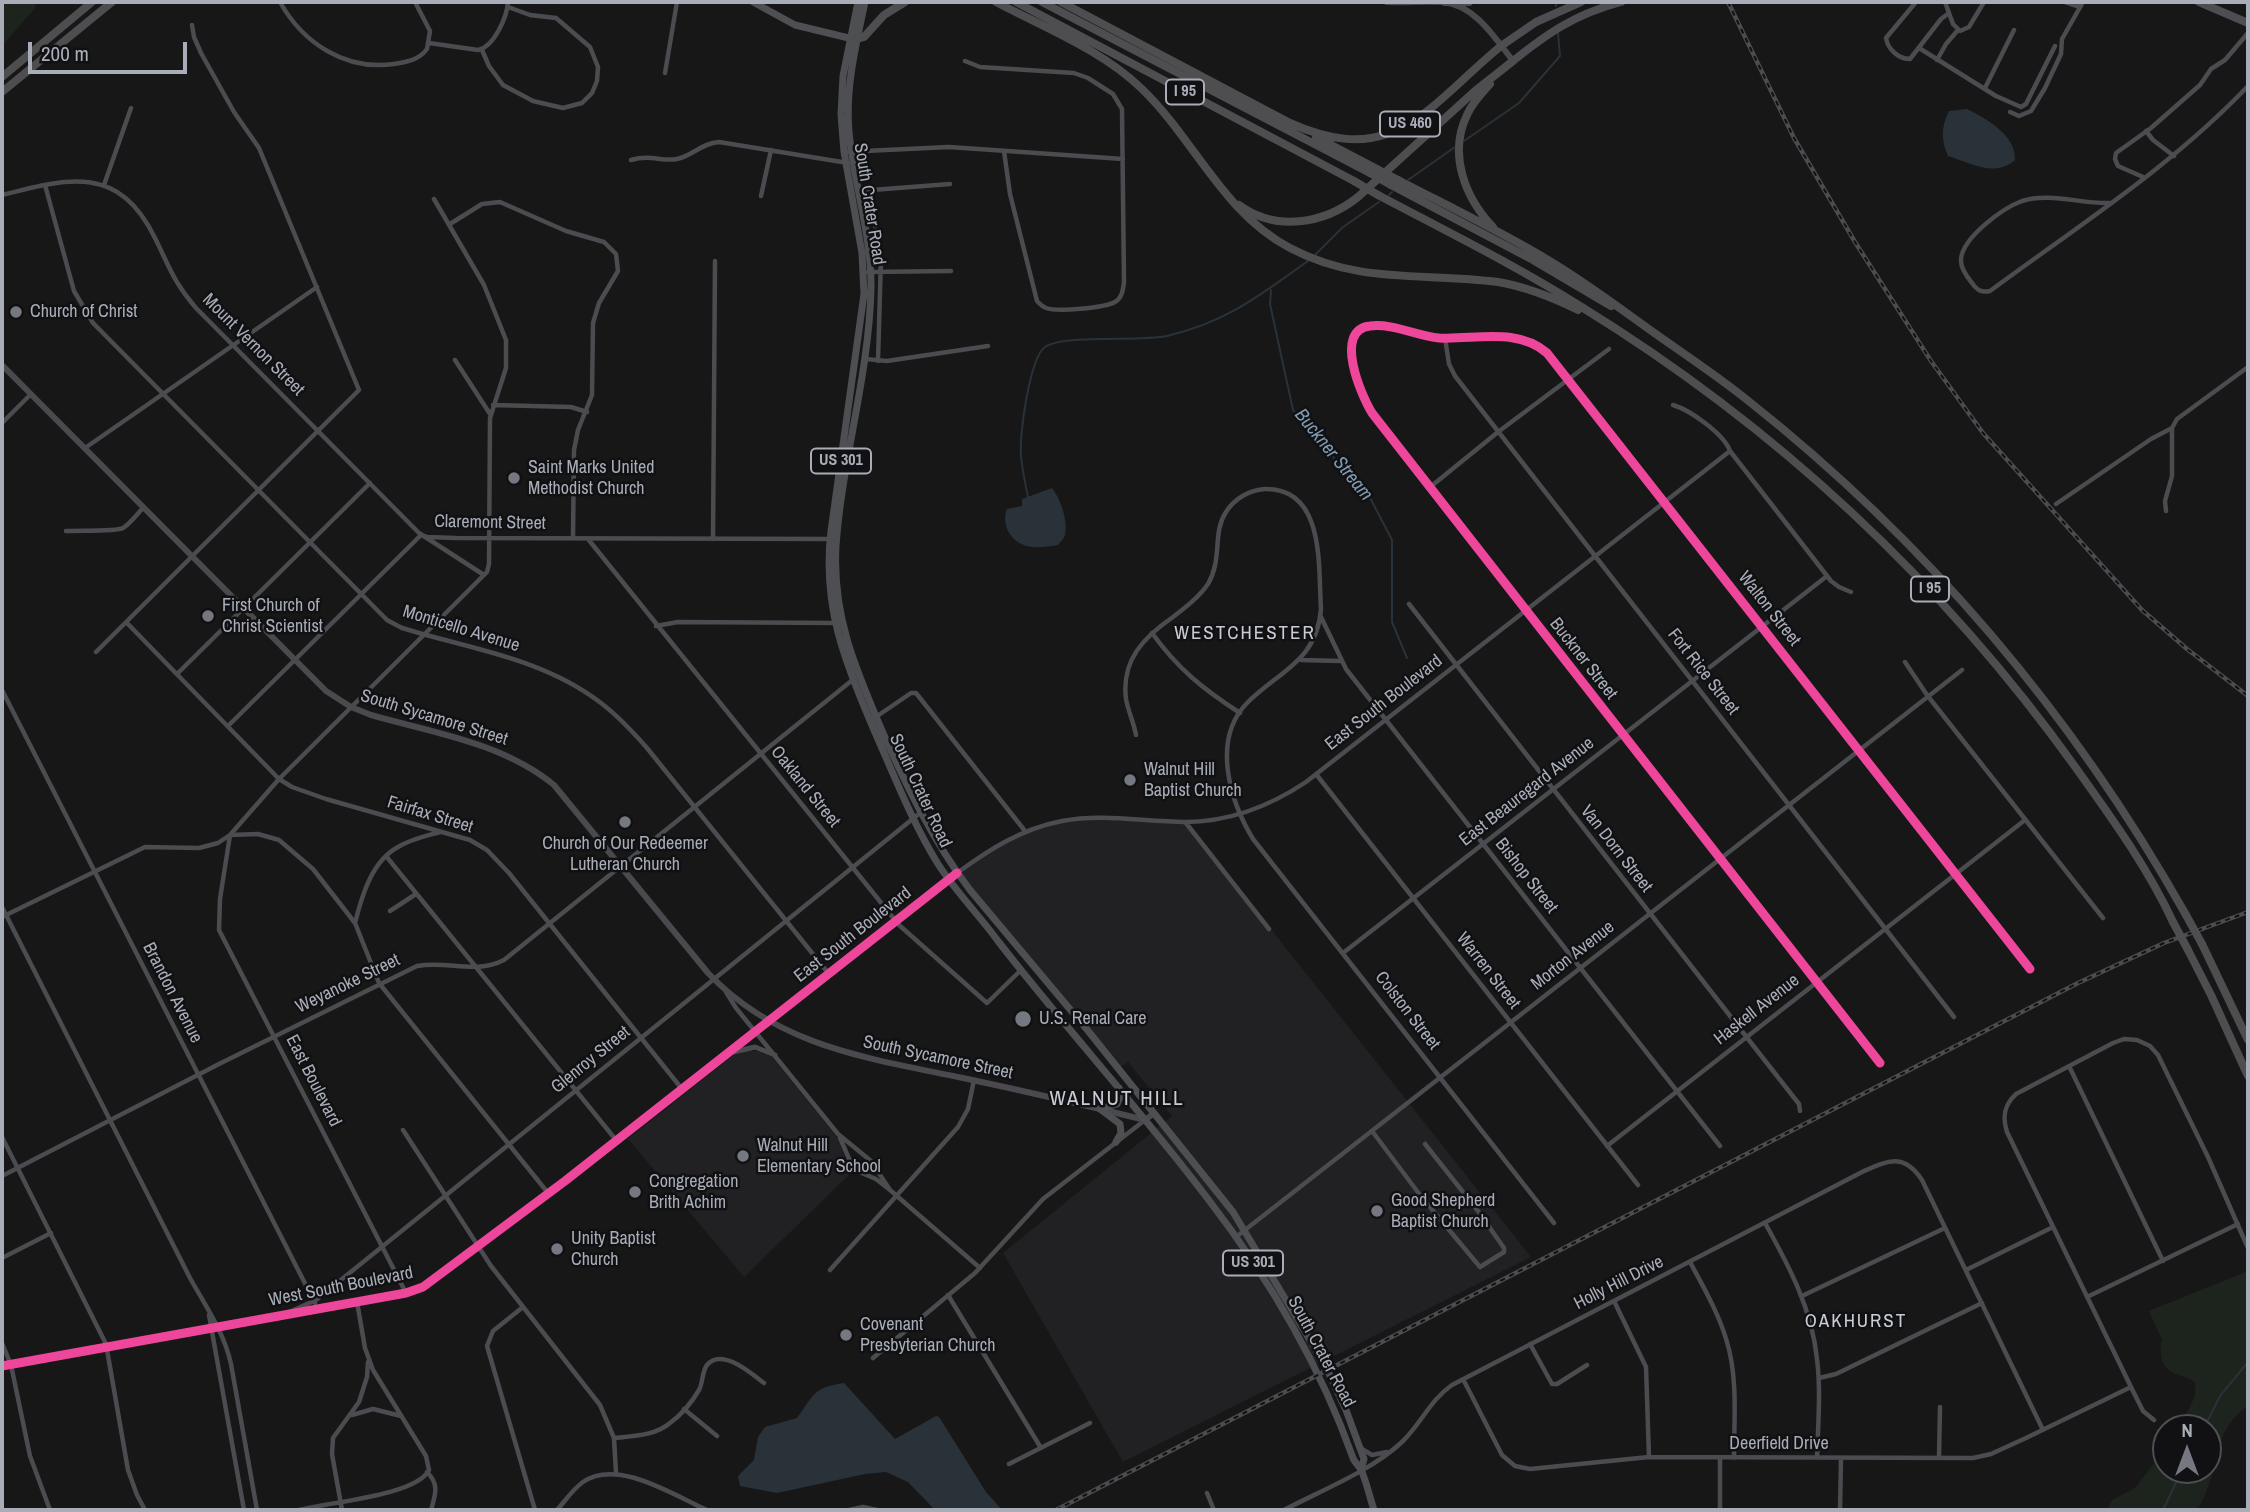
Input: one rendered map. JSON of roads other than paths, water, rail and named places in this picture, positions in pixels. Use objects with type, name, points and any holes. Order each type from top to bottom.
[{"type":"highway","points":[[2,77],[92,2]]},
{"type":"highway","points":[[2,92],[112,2]]},
{"type":"highway","points":[[853,39],[864,37],[884,15],[905,2]]},
{"type":"highway","points":[[986,2],[1030,20]]},
{"type":"highway","name":"US 460","points":[[996,2],[1094,54],[1140,87],[1165,114],[1228,197],[1255,214],[1286,222],[1314,220],[1338,211],[1358,197],[1513,61],[1566,22],[1621,2]]},
{"type":"highway","name":"I 95","points":[[1016,2],[1534,279],[1612,327],[1779,447],[1856,515],[1934,594],[2003,672],[2065,753],[2122,836],[2173,922],[2211,995],[2248,1076]]},
{"type":"highway","name":"I 95","points":[[1042,2],[1373,171]]},
{"type":"highway","points":[[1445,2],[1469,2]]},
{"type":"highway","name":"US 460","points":[[1064,3],[1295,125],[1338,139],[1362,140],[1385,136],[1417,120],[1501,46],[1536,22],[1581,2]]},
{"type":"highway","points":[[2199,2],[2248,23]]},
{"type":"highway","points":[[1500,234],[1471,199],[1462,177],[1459,154],[1461,132],[1467,113],[1504,68]]},
{"type":"highway","points":[[1295,125],[1373,171],[1500,234],[1567,271],[1653,331]]},
{"type":"highway","name":"I 95","points":[[1394,182],[1653,331],[1743,397],[1817,459],[1891,527],[2004,649],[2064,725],[2138,835],[2186,915],[2248,1040]]},
{"type":"highway","points":[[1228,197],[1248,219],[1274,239],[1336,267],[1367,274],[1472,280],[1519,286],[1552,297],[1612,327]]},
{"type":"main road","points":[[753,2],[795,25],[853,39]]},
{"type":"main road","name":"South Crater Road","points":[[858,2],[850,72],[848,151],[867,272],[833,539],[830,587],[855,677],[916,815],[949,880],[1203,1192],[1236,1237],[1310,1358],[1341,1425],[1354,1463],[1361,1469],[1374,1510]]},
{"type":"main road","name":"South Crater Road","points":[[853,39],[865,2]]},
{"type":"main road","points":[[1387,2],[1445,2],[1462,8],[1475,16],[1513,61]]},
{"type":"main road","name":"South Crater Road","points":[[833,539],[864,359],[870,306],[858,191],[850,163]]},
{"type":"main road","name":"South Sycamore Street","points":[[2,365],[319,685],[351,707],[372,716],[501,753],[523,763],[563,794],[714,979],[768,1021],[799,1037],[834,1049],[1145,1121]]},
{"type":"main road","name":"South Crater Road","points":[[916,815],[957,873],[1221,1196],[1325,1365],[1364,1459],[1361,1469]]},
{"type":"main road","points":[[1100,1109],[1117,1104],[1120,1097],[1119,1088]]},
{"type":"main road","points":[[1100,1109],[1120,1124],[1121,1133],[1116,1142]]},
{"type":"main road","points":[[1145,1121],[1154,1113]]},
{"type":"street","points":[[280,2],[293,23],[327,52],[355,63],[381,66],[414,60],[425,52],[429,43],[428,26],[415,2]]},
{"type":"street","points":[[665,73],[677,2]]},
{"type":"street","points":[[1916,2],[1889,33],[1887,42],[1895,54],[1908,60],[1949,13]]},
{"type":"street","points":[[1945,2],[1958,30]]},
{"type":"street","points":[[1937,60],[1958,30],[1967,30],[1984,2]]},
{"type":"street","points":[[2010,112],[2019,116],[2031,111],[2061,54],[2062,39],[2082,4],[2065,2]]},
{"type":"street","points":[[429,43],[482,50],[491,43],[508,4],[530,15],[556,18],[590,47],[596,58],[598,74],[592,93],[582,103],[569,108],[556,108],[503,85],[482,50]]},
{"type":"street","points":[[96,652],[358,393],[359,384],[260,148],[234,112],[201,53],[192,25]]},
{"type":"street","points":[[1984,88],[2014,30]]},
{"type":"street","points":[[2144,178],[2118,166],[2116,153],[2200,85],[2208,72],[2225,60],[2248,33]]},
{"type":"street","points":[[1919,48],[2016,107],[2024,106],[2055,46]]},
{"type":"street","points":[[965,61],[980,67],[1074,73],[1088,78],[1113,94],[1122,108],[1124,289],[1119,299],[1106,304],[1056,309],[1040,304],[1034,296],[1010,194],[1004,151]]},
{"type":"street","points":[[2109,203],[2041,198],[2017,203],[1971,238],[1961,257],[1962,267],[1976,289],[1982,292],[1990,291],[2174,156],[2248,86]]},
{"type":"street","points":[[104,185],[131,108]]},
{"type":"street","points":[[2146,131],[2157,144],[2174,156]]},
{"type":"street","points":[[631,160],[649,156],[677,159],[706,144],[719,142],[850,163]]},
{"type":"street","points":[[848,151],[938,146],[1123,159]]},
{"type":"street","points":[[761,196],[771,150]]},
{"type":"street","name":"Mount Vernon Street","points":[[2,195],[73,180],[104,185],[121,193],[138,209],[179,288],[233,345],[421,535],[484,575]]},
{"type":"street","points":[[858,191],[950,184]]},
{"type":"street","name":"Monticello Avenue","points":[[45,185],[68,272],[80,304],[102,334],[361,595],[387,620],[401,628],[513,658],[545,670],[601,703],[630,729],[829,974]]},
{"type":"street","points":[[869,190],[879,238],[882,272],[878,361]]},
{"type":"street","points":[[4,916],[145,846],[199,848],[218,843],[230,835],[279,779],[484,575],[489,564],[490,415],[506,368],[506,340],[495,308],[435,199]]},
{"type":"street","points":[[450,224],[482,204],[500,202],[566,231],[599,239],[613,249],[618,260],[618,271],[599,303],[593,323],[593,386],[574,450],[573,538]]},
{"type":"street","points":[[713,539],[715,261]]},
{"type":"street","points":[[867,272],[951,271]]},
{"type":"street","points":[[85,448],[317,287]]},
{"type":"street","name":"Buckner Street","points":[[1445,338],[1370,326],[1356,333],[1350,344],[1351,354],[1367,405],[1429,488],[1880,1063]]},
{"type":"street","name":"Walton Street","points":[[1445,338],[1506,337],[1525,340],[1548,353],[2030,969]]},
{"type":"street","name":"Fort Rice Street","points":[[1445,338],[1451,370],[1954,1017]]},
{"type":"street","points":[[864,359],[878,361],[988,346]]},
{"type":"street","points":[[1429,488],[1498,432],[1609,349]]},
{"type":"street","points":[[455,360],[490,415]]},
{"type":"street","points":[[2166,511],[2165,500],[2172,476],[2172,428],[2177,419],[2248,366]]},
{"type":"street","points":[[2,423],[31,394]]},
{"type":"street","points":[[493,405],[571,407],[587,412]]},
{"type":"street","points":[[1673,405],[1723,439],[1827,576],[1839,587],[1851,592]]},
{"type":"street","points":[[2056,504],[2151,439],[2172,428]]},
{"type":"street","name":"East South Boulevard","points":[[768,1021],[957,873],[1003,841],[1025,831],[1087,818],[1186,822],[1240,814],[1279,798],[1316,774],[1730,451]]},
{"type":"street","points":[[177,674],[370,484]]},
{"type":"street","points":[[1136,735],[1127,702],[1126,676],[1136,650],[1152,633],[1199,595],[1209,581],[1217,562],[1220,525],[1225,513],[1235,502],[1256,490],[1273,490],[1291,495],[1306,510],[1315,531],[1321,616],[1315,637],[1300,660],[1260,692],[1240,713],[1189,677],[1171,659],[1152,633]]},
{"type":"street","points":[[66,531],[116,530],[124,527],[144,508]]},
{"type":"street","name":"Claremont Street","points":[[228,726],[421,535],[489,538],[833,539]]},
{"type":"street","name":"Oakland Street","points":[[587,538],[912,939],[987,1003],[1021,971]]},
{"type":"street","name":"East Beauregard Avenue","points":[[1343,953],[1827,576]]},
{"type":"street","name":"Van Dorn Street","points":[[1409,604],[1798,1104],[1800,1111]]},
{"type":"street","name":"Bishop Street","points":[[1321,616],[1342,661],[1720,1146]]},
{"type":"street","name":"Fairfax Street","points":[[126,622],[279,779],[326,799],[470,840],[487,850],[509,873],[682,1089]]},
{"type":"street","points":[[656,626],[678,622],[838,623]]},
{"type":"street","points":[[1300,660],[1342,661]]},
{"type":"street","points":[[1905,662],[1927,695],[2103,918]]},
{"type":"street","name":"Morton Avenue","points":[[1236,1237],[1962,670]]},
{"type":"street","name":"Weyanoke Street","points":[[2,1176],[417,966],[429,964],[487,967],[504,960],[855,677]]},
{"type":"street","name":"Brandon Avenue","points":[[2,690],[318,1309]]},
{"type":"street","points":[[873,719],[913,692],[919,694],[1025,831]]},
{"type":"street","name":"Colston Street","points":[[1240,713],[1229,739],[1227,759],[1240,814],[1254,839],[1555,1223]]},
{"type":"street","name":"Warren Street","points":[[1316,774],[1638,1185]]},
{"type":"street","name":"Glenroy Street","points":[[282,1315],[314,1301],[916,815]]},
{"type":"street","name":"Haskell Avenue","points":[[1607,1146],[2025,820]]},
{"type":"street","points":[[1186,822],[1269,929]]},
{"type":"street","points":[[355,923],[370,879],[386,856],[398,846],[441,831]]},
{"type":"street","points":[[230,835],[258,834],[279,840],[324,881],[355,923],[379,984],[548,1194]]},
{"type":"street","name":"East Boulevard","points":[[230,835],[220,899],[219,930],[406,1293]]},
{"type":"street","points":[[386,856],[616,1140]]},
{"type":"street","points":[[390,911],[416,894]]},
{"type":"street","points":[[2,908],[209,1314],[219,1326],[227,1346],[257,1510]]},
{"type":"street","name":"South Sycamore Street","points":[[725,990],[736,1008],[838,1134]]},
{"type":"street","name":"West South Boulevard","points":[[2,1366],[406,1293],[428,1285],[768,1021]]},
{"type":"street","points":[[2152,1418],[2143,1411],[2007,1132],[2004,1115],[2008,1102],[2016,1094],[2124,1040],[2143,1042],[2154,1050],[2161,1061],[2248,1248]]},
{"type":"street","points":[[727,1054],[748,1047],[775,1055]]},
{"type":"street","points":[[2069,1066],[2163,1261]]},
{"type":"street","points":[[830,1270],[962,1122],[968,1109],[974,1080]]},
{"type":"street","points":[[873,1358],[980,1268],[1042,1199],[1145,1121]]},
{"type":"street","points":[[404,1130],[478,1247],[600,1405],[614,1438],[616,1473]]},
{"type":"street","points":[[1372,1131],[1478,1267],[1482,1266],[1504,1252],[1504,1248],[1424,1144]]},
{"type":"street","points":[[838,1134],[853,1166],[862,1174],[891,1189]]},
{"type":"street","points":[[838,1134],[871,1161],[898,1196],[980,1268]]},
{"type":"street","points":[[2,1137],[107,1347],[128,1470],[145,1510]]},
{"type":"street","name":"Holly Hill Drive","points":[[1284,1510],[1391,1451],[1413,1430],[1436,1398],[1463,1379],[1884,1162],[1898,1161],[1912,1167],[1922,1180],[1945,1228]]},
{"type":"street","points":[[1765,1223],[1788,1263],[1813,1330],[1819,1378],[1817,1458]]},
{"type":"street","points":[[2087,1297],[2238,1224]]},
{"type":"street","points":[[1965,1270],[2053,1227]]},
{"type":"street","points":[[1802,1296],[1945,1228],[2043,1430]]},
{"type":"street","points":[[2,1258],[51,1233]]},
{"type":"street","points":[[1690,1262],[1711,1302],[1727,1342],[1734,1394],[1734,1458]]},
{"type":"street","points":[[948,1295],[1041,1448]]},
{"type":"street","points":[[1614,1301],[1646,1367],[1649,1457]]},
{"type":"street","points":[[357,1302],[368,1358],[377,1379],[428,1463],[428,1472],[436,1483],[431,1510]]},
{"type":"street","points":[[1819,1378],[1861,1363],[1982,1303]]},
{"type":"street","points":[[523,1307],[498,1326],[489,1337],[487,1346],[535,1510]]},
{"type":"street","points":[[209,1314],[244,1510]]},
{"type":"street","points":[[2,1343],[11,1365],[27,1448],[50,1510]]},
{"type":"street","points":[[1530,1344],[1552,1384],[1557,1384],[1587,1365]]},
{"type":"street","points":[[342,1510],[332,1446],[334,1438],[351,1415],[365,1387],[368,1358]]},
{"type":"street","points":[[614,1438],[659,1430],[670,1423],[698,1391],[709,1363],[723,1360],[738,1364],[764,1383]]},
{"type":"street","name":"Deerfield Drive","points":[[1463,1379],[1495,1443],[1506,1459],[1515,1466],[1534,1469],[1649,1457],[1982,1457],[2131,1387]]},
{"type":"street","points":[[1939,1458],[1940,1407]]},
{"type":"street","points":[[351,1415],[373,1409],[401,1416]]},
{"type":"street","points":[[684,1409],[717,1436]]},
{"type":"street","points":[[1009,1464],[1090,1423]]},
{"type":"street","points":[[1359,1446],[1372,1455],[1391,1451]]},
{"type":"street","points":[[1720,1457],[1720,1510]]},
{"type":"street","points":[[235,1460],[247,1458]]},
{"type":"street","points":[[1840,1510],[1841,1458]]},
{"type":"street","points":[[299,1510],[405,1488],[419,1482],[428,1472]]},
{"type":"street","points":[[557,1510],[584,1482],[603,1473],[631,1476],[707,1510]]},
{"type":"street","points":[[1207,1493],[1214,1510]]},
{"type":"street","points":[[849,1510],[863,1507],[877,1510]]},
{"type":"waterway","points":[[1464,141],[1519,103],[1560,56],[1558,33]]},
{"type":"waterway","points":[[1408,180],[1455,147]]},
{"type":"waterway","points":[[1389,195],[1392,192]]},
{"type":"waterway","points":[[1315,255],[1343,227],[1379,202]]},
{"type":"waterway","points":[[1028,497],[1021,460],[1022,431],[1030,380],[1045,347],[1085,339],[1155,338],[1188,330],[1242,306],[1308,261]]},
{"type":"waterway","name":"Buckner Stream","points":[[1271,290],[1270,304],[1293,410],[1346,472],[1366,490],[1392,540],[1392,622],[1407,658]]},
{"type":"waterway","points":[[2211,1414],[2220,1396],[2248,1362]]},
{"type":"waterway","points":[[2163,1510],[2175,1484]]},
{"type":"railway","points":[[1728,2],[1794,138],[1855,242],[1931,361],[1983,433],[2142,610],[2248,696]]},
{"type":"railway","points":[[1056,1510],[2078,983],[2164,943],[2248,912]]},
{"type":"place","name":"Church of Christ","points":[[16,312]]},
{"type":"place","name":"Saint Marks United Methodist Church","points":[[514,478]]},
{"type":"place","name":"First Church of Christ Scientist","points":[[208,616]]},
{"type":"place","name":"Walnut Hill Baptist Church","points":[[1130,780]]},
{"type":"place","name":"Church of Our Redeemer Lutheran Church","points":[[625,822]]},
{"type":"place","name":"U.S. Renal Care","points":[[1023,1019]]},
{"type":"place","name":"Walnut Hill Elementary School","points":[[743,1156]]},
{"type":"place","name":"Congregation Brith Achim","points":[[635,1192]]},
{"type":"place","name":"Good Shepherd Baptist Church","points":[[1377,1211]]},
{"type":"place","name":"Unity Baptist Church","points":[[557,1249]]},
{"type":"place","name":"Covenant Presbyterian Church","points":[[846,1335]]},
{"type":"district","name":"WESTCHESTER","points":[[1245,634]]},
{"type":"district","name":"WALNUT HILL","points":[[1117,1099]]},
{"type":"district","name":"OAKHURST","points":[[1856,1322]]}]
